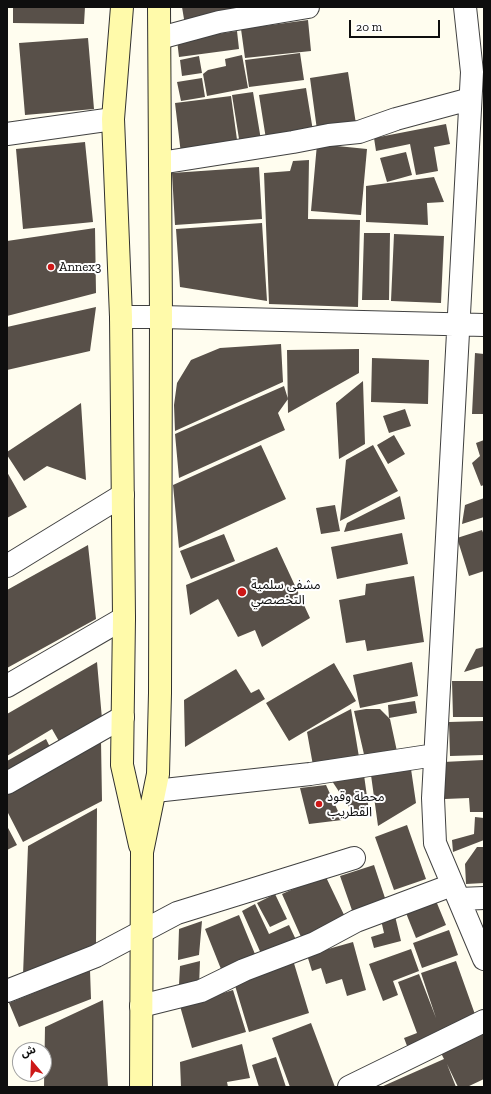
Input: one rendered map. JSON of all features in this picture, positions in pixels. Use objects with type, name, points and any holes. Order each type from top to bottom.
[{"type":"street","points":[[122,7],[113,119],[121,317],[124,618],[122,765],[142,852]]},
{"type":"street","points":[[141,1087],[142,852],[158,774],[160,693],[161,317],[159,7]]},
{"type":"street","points":[[160,38],[219,22],[308,7]]},
{"type":"street","points":[[465,7],[478,72],[470,100],[433,798],[435,843],[484,959]]},
{"type":"street","points":[[160,163],[329,135],[359,132],[396,119],[470,100]]},
{"type":"street","points":[[7,134],[113,119]]},
{"type":"street","points":[[121,317],[484,325]]},
{"type":"street","points":[[7,566],[122,495]]},
{"type":"street","points":[[7,686],[124,618]]},
{"type":"street","points":[[7,783],[123,717]]},
{"type":"street","points":[[154,792],[310,774],[435,755]]},
{"type":"street","points":[[7,991],[96,956],[177,913],[354,858]]},
{"type":"street","points":[[141,1006],[201,991],[244,970],[314,943],[356,921],[456,892],[484,898]]},
{"type":"street","points":[[349,1087],[484,1020]]},
{"type":"building","points":[[13,7],[85,7],[84,24],[13,23]]},
{"type":"building","points":[[182,7],[260,7],[185,25]]},
{"type":"building","points":[[308,20],[311,51],[245,58],[241,29]]},
{"type":"building","points":[[237,31],[239,49],[179,57],[177,40]]},
{"type":"building","points":[[88,38],[94,109],[25,115],[19,43]]},
{"type":"building","points":[[300,53],[304,80],[249,87],[245,60]]},
{"type":"building","points":[[242,55],[248,88],[207,96],[203,74],[208,70],[226,66],[225,59]]},
{"type":"building","points":[[199,56],[202,73],[182,76],[180,60]]},
{"type":"building","points":[[348,72],[356,124],[317,130],[310,78]]},
{"type":"building","points":[[202,78],[205,97],[181,101],[177,82]]},
{"type":"building","points":[[306,88],[313,131],[266,139],[259,95]]},
{"type":"building","points":[[253,92],[261,140],[240,145],[232,95]]},
{"type":"building","points":[[231,96],[238,147],[181,154],[175,103]]},
{"type":"building","points":[[446,124],[450,144],[434,147],[438,171],[416,175],[410,144],[376,151],[374,138]]},
{"type":"building","points":[[85,142],[93,222],[23,229],[16,149]]},
{"type":"building","points":[[317,144],[367,149],[361,215],[311,211]]},
{"type":"building","points":[[406,152],[412,175],[387,182],[380,158]]},
{"type":"building","points":[[309,160],[308,219],[360,220],[358,307],[269,304],[264,173],[290,171],[293,161]]},
{"type":"building","points":[[259,167],[262,219],[175,225],[172,173]]},
{"type":"building","points":[[434,177],[444,202],[427,203],[428,225],[366,222],[366,186]]},
{"type":"building","points":[[262,223],[267,301],[180,287],[176,229]]},
{"type":"building","name":"Annex3","points":[[95,228],[96,293],[7,316],[7,241]]},
{"type":"building","points":[[364,233],[390,233],[389,300],[362,300]]},
{"type":"building","points":[[394,234],[444,236],[441,303],[391,301]]},
{"type":"building","points":[[96,307],[90,351],[7,370],[7,327]]},
{"type":"building","points":[[281,344],[283,382],[175,431],[174,405],[177,383],[191,360],[220,348]]},
{"type":"building","points":[[359,349],[359,373],[288,413],[287,350]]},
{"type":"building","points":[[475,353],[484,354],[484,414],[472,414]]},
{"type":"building","points":[[372,358],[429,360],[428,404],[371,402]]},
{"type":"building","points":[[363,381],[365,444],[339,459],[336,403]]},
{"type":"building","points":[[284,386],[288,399],[278,413],[285,430],[179,478],[175,434]]},
{"type":"building","points":[[81,403],[86,480],[47,466],[24,481],[7,455],[7,452]]},
{"type":"building","points":[[405,409],[411,426],[389,433],[383,416]]},
{"type":"building","points":[[394,435],[405,454],[388,464],[377,445]]},
{"type":"building","points":[[484,440],[484,485],[481,486],[472,463],[480,456],[476,443]]},
{"type":"building","points":[[261,445],[286,499],[179,548],[173,485]]},
{"type":"building","points":[[373,445],[398,491],[340,521],[346,460]]},
{"type":"building","points":[[7,472],[27,507],[7,518]]},
{"type":"building","points":[[400,496],[405,519],[344,532],[347,523]]},
{"type":"building","points":[[484,498],[484,517],[462,524],[465,505]]},
{"type":"building","points":[[335,505],[340,531],[321,534],[316,508]]},
{"type":"building","points":[[482,530],[484,535],[484,571],[469,576],[457,538]]},
{"type":"building","points":[[402,533],[408,564],[337,579],[331,547]]},
{"type":"building","points":[[224,534],[235,561],[191,579],[180,551]]},
{"type":"building","points":[[88,545],[96,619],[7,668],[7,590]]},
{"type":"building","name":"مشفى سلمية التخصصي","points":[[277,547],[310,618],[262,647],[255,630],[238,637],[218,599],[190,615],[186,585]]},
{"type":"building","points":[[414,576],[424,642],[367,651],[365,640],[346,643],[339,600],[365,595],[366,584]]},
{"type":"building","points":[[484,647],[484,666],[464,672],[476,649]]},
{"type":"building","points":[[97,662],[102,719],[60,743],[52,729],[7,756],[7,714]]},
{"type":"building","points":[[412,662],[418,696],[360,708],[353,675]]},
{"type":"building","points":[[334,663],[356,701],[289,741],[266,703]]},
{"type":"building","points":[[236,669],[251,693],[259,689],[265,699],[185,747],[184,700]]},
{"type":"building","points":[[452,681],[484,681],[484,717],[453,717]]},
{"type":"building","points":[[415,701],[417,713],[389,718],[388,705]]},
{"type":"building","points":[[351,709],[360,763],[314,771],[307,732]]},
{"type":"building","points":[[380,709],[390,719],[398,756],[366,763],[354,711]]},
{"type":"building","points":[[484,721],[484,755],[450,756],[449,722]]},
{"type":"building","points":[[46,739],[51,749],[7,774],[7,761]]},
{"type":"building","points":[[101,741],[102,801],[23,842],[7,811],[7,789]]},
{"type":"building","points":[[484,760],[484,812],[470,812],[469,798],[445,799],[443,762]]},
{"type":"building","points":[[411,769],[416,803],[378,826],[371,775]]},
{"type":"building","points":[[364,775],[369,811],[353,813],[332,781]]},
{"type":"building","name":"محطة وقود القطريب","points":[[326,785],[342,820],[309,824],[300,788]]},
{"type":"building","points":[[97,808],[96,944],[23,975],[28,846]]},
{"type":"building","points":[[475,817],[484,818],[484,840],[453,852],[452,840],[474,834]]},
{"type":"building","points":[[407,825],[426,879],[394,890],[375,837]]},
{"type":"building","points":[[7,826],[17,845],[7,850]]},
{"type":"building","points":[[477,847],[484,847],[484,883],[466,884],[465,864]]},
{"type":"building","points":[[374,865],[387,904],[354,916],[340,876]]},
{"type":"building","points":[[325,875],[346,919],[302,939],[282,894]]},
{"type":"building","points":[[275,894],[287,919],[270,927],[257,903]]},
{"type":"building","points":[[434,896],[446,925],[416,938],[404,908]]},
{"type":"building","points":[[255,904],[269,934],[289,925],[297,942],[263,958],[242,911]]},
{"type":"building","points":[[239,915],[257,959],[223,974],[205,929]]},
{"type":"building","points":[[395,916],[401,941],[374,948],[371,937],[384,933],[381,920]]},
{"type":"building","points":[[202,921],[199,955],[178,960],[179,929]]},
{"type":"building","points":[[449,930],[458,955],[422,968],[413,943]]},
{"type":"building","points":[[353,942],[366,990],[347,996],[342,979],[326,984],[321,968],[312,971],[307,955]]},
{"type":"building","points":[[411,949],[419,971],[393,981],[398,995],[383,1001],[369,964]]},
{"type":"building","points":[[293,960],[309,1013],[249,1032],[233,979]]},
{"type":"building","points":[[200,961],[199,986],[179,985],[180,966]]},
{"type":"building","points":[[456,961],[477,1020],[409,1051],[404,1038],[417,1033],[398,982],[419,974],[436,1018],[421,973]]},
{"type":"building","points":[[90,970],[91,999],[19,1027],[9,1003]]},
{"type":"building","points":[[233,990],[246,1032],[192,1048],[180,1006]]},
{"type":"building","points":[[103,1000],[108,1087],[44,1087],[44,1082],[52,1082],[52,1042],[45,1042],[45,1027]]},
{"type":"building","points":[[311,1023],[335,1087],[290,1087],[272,1038]]},
{"type":"building","points":[[484,1033],[484,1079],[467,1087],[458,1087],[447,1064],[456,1087],[381,1087],[444,1059],[441,1053]]},
{"type":"building","points":[[242,1044],[250,1078],[227,1082],[228,1087],[181,1087],[180,1062]]},
{"type":"building","points":[[276,1057],[286,1087],[259,1087],[252,1065]]},
{"type":"place","name":"Annex3","points":[[51,267]]},
{"type":"place","name":"مشفى سلمية التخصصي","points":[[242,592]]},
{"type":"place","name":"محطة وقود القطريب","points":[[319,804]]}]
